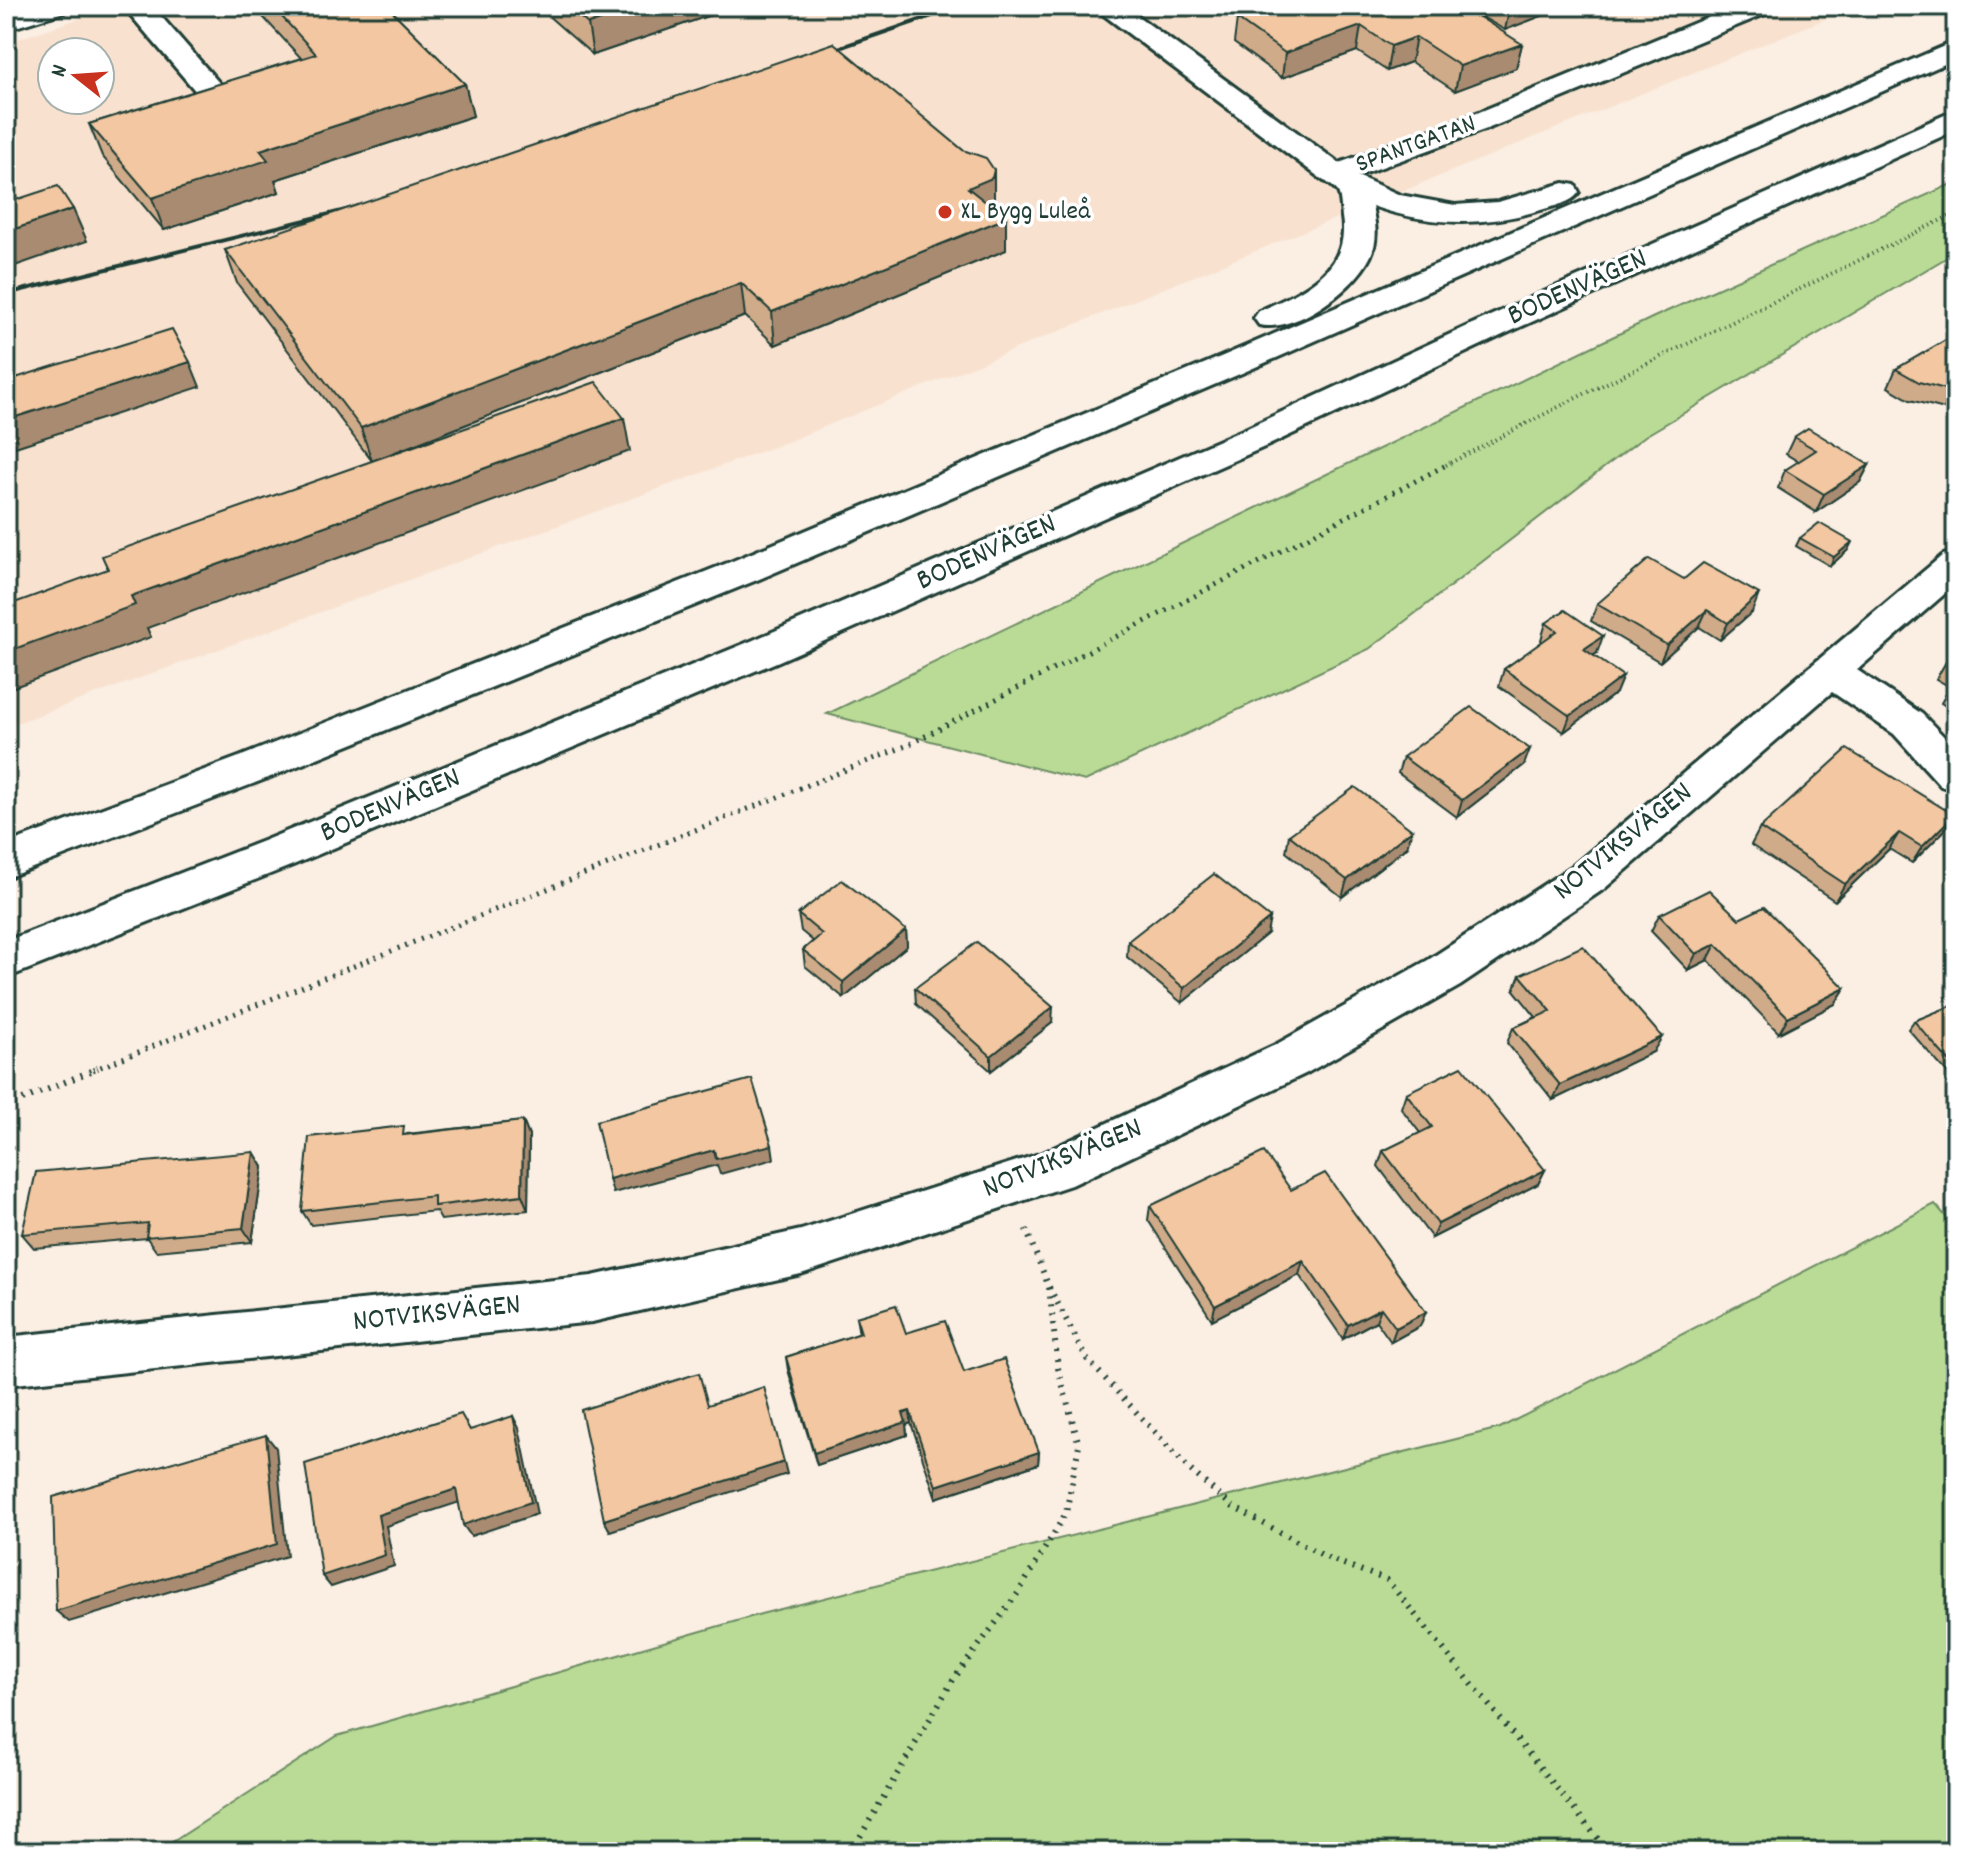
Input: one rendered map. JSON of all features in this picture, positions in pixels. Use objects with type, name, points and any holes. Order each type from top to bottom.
[{"type":"main road","points":[[6,22],[54,6]]},
{"type":"main road","points":[[137,6],[217,98],[156,116]]},
{"type":"main road","name":"SPANTGATAN","points":[[1106,6],[1344,183],[1477,123],[1760,6]]},
{"type":"main road","points":[[6,861],[475,680],[853,527],[1956,49]]},
{"type":"main road","name":"BODENVÄGEN","points":[[6,960],[278,853],[765,651],[1257,437],[1495,326],[1956,119]]},
{"type":"main road","points":[[1344,183],[1425,212],[1489,214],[1533,204],[1688,142],[1770,131]]},
{"type":"main road","points":[[1094,424],[1156,371],[1304,303],[1342,275],[1356,256],[1360,234],[1344,183]]},
{"type":"main road","name":"NOTVIKSVÄGEN","points":[[6,1361],[592,1299],[801,1252],[1057,1169],[1291,1059],[1444,973],[1589,877],[1956,564]]},
{"type":"main road","points":[[1829,671],[1908,724],[1956,775]]},
{"type":"path","points":[[6,1107],[178,1035],[906,746],[1570,401],[1956,213]]},
{"type":"path","points":[[1022,1220],[1049,1287],[1087,1359],[1151,1432],[1233,1507],[1330,1559],[1387,1580],[1609,1852]]},
{"type":"path","points":[[851,1852],[953,1680],[1018,1593],[1066,1513],[1079,1445],[1058,1368],[1049,1287]]},
{"type":"shaded area","points":[[117,6],[1857,6],[787,442],[6,727],[6,43]]},
{"type":"green space","points":[[1956,182],[1956,252],[1645,436],[1369,649],[1085,781],[827,714],[1654,317]]},
{"type":"green space","points":[[1935,1204],[1956,1228],[1956,1852],[157,1852],[337,1736],[761,1614],[1500,1428]]},
{"type":"building","points":[[272,6],[387,6],[465,84],[260,150],[268,160],[152,198],[89,124],[116,116],[316,54]]},
{"type":"building","points":[[567,6],[640,6],[588,24]]},
{"type":"building","points":[[1275,6],[1462,6],[1522,44],[1460,66],[1416,37],[1391,46],[1361,26],[1285,53],[1237,19]]},
{"type":"building","points":[[834,43],[963,150],[986,158],[994,170],[992,178],[968,188],[1006,218],[772,312],[741,283],[361,428],[225,250]]},
{"type":"building","points":[[58,186],[73,209],[6,232],[6,203]]},
{"type":"building","points":[[172,329],[190,362],[6,420],[6,381]]},
{"type":"building","points":[[1956,334],[1956,392],[1919,382],[1896,369]]},
{"type":"building","points":[[596,382],[624,418],[131,596],[135,605],[6,652],[6,606],[108,569],[102,556]]},
{"type":"building","points":[[1808,428],[1869,465],[1824,494],[1785,470],[1816,450],[1794,437]]},
{"type":"building","points":[[1819,523],[1852,542],[1834,557],[1800,538]]},
{"type":"building","points":[[1649,559],[1684,579],[1703,563],[1759,594],[1728,623],[1707,610],[1667,645],[1597,604]]},
{"type":"building","points":[[1565,610],[1603,636],[1584,649],[1623,676],[1570,716],[1504,669],[1557,631],[1546,623]]},
{"type":"building","points":[[1956,653],[1956,668],[1946,662]]},
{"type":"building","points":[[1471,707],[1530,749],[1462,800],[1403,757]]},
{"type":"building","points":[[1847,749],[1954,815],[1922,847],[1899,833],[1845,884],[1760,828]]},
{"type":"building","points":[[1355,787],[1412,830],[1347,880],[1289,835]]},
{"type":"building","points":[[1214,874],[1270,918],[1184,988],[1128,941]]},
{"type":"building","points":[[842,880],[906,930],[843,982],[803,950],[822,934],[798,914]]},
{"type":"building","points":[[1709,890],[1739,919],[1764,907],[1845,988],[1788,1017],[1716,944],[1696,954],[1659,915]]},
{"type":"building","points":[[977,942],[1053,1007],[991,1056],[915,988]]},
{"type":"building","points":[[1583,946],[1662,1037],[1560,1085],[1513,1028],[1551,1011],[1520,975]]},
{"type":"building","points":[[1956,1004],[1956,1069],[1914,1021]]},
{"type":"building","points":[[1462,1066],[1545,1170],[1438,1224],[1383,1151],[1432,1127],[1406,1093]]},
{"type":"building","points":[[752,1079],[772,1145],[716,1159],[714,1150],[609,1179],[596,1121]]},
{"type":"building","points":[[523,1121],[522,1195],[434,1206],[434,1196],[302,1211],[309,1137],[404,1126],[403,1135]]},
{"type":"building","points":[[254,1152],[243,1228],[146,1237],[148,1223],[22,1234],[36,1172]]},
{"type":"building","points":[[1264,1152],[1291,1190],[1325,1173],[1426,1312],[1396,1328],[1381,1308],[1348,1325],[1303,1261],[1215,1306],[1150,1206]]},
{"type":"building","points":[[896,1305],[906,1333],[945,1321],[964,1372],[1004,1359],[1039,1452],[936,1486],[910,1411],[903,1413],[906,1422],[814,1453],[786,1357],[861,1333],[856,1317]]},
{"type":"building","points":[[699,1373],[708,1405],[764,1387],[784,1462],[604,1520],[581,1410]]},
{"type":"building","points":[[461,1414],[470,1430],[513,1416],[531,1502],[463,1525],[456,1489],[378,1515],[385,1555],[322,1576],[305,1464]]},
{"type":"building","points":[[266,1435],[277,1544],[56,1611],[53,1497]]},
{"type":"railway","points":[[821,54],[961,6]]},
{"type":"railway","points":[[6,294],[354,208]]},
{"type":"place","name":"XL Bygg Luleå","points":[[945,212]]}]
